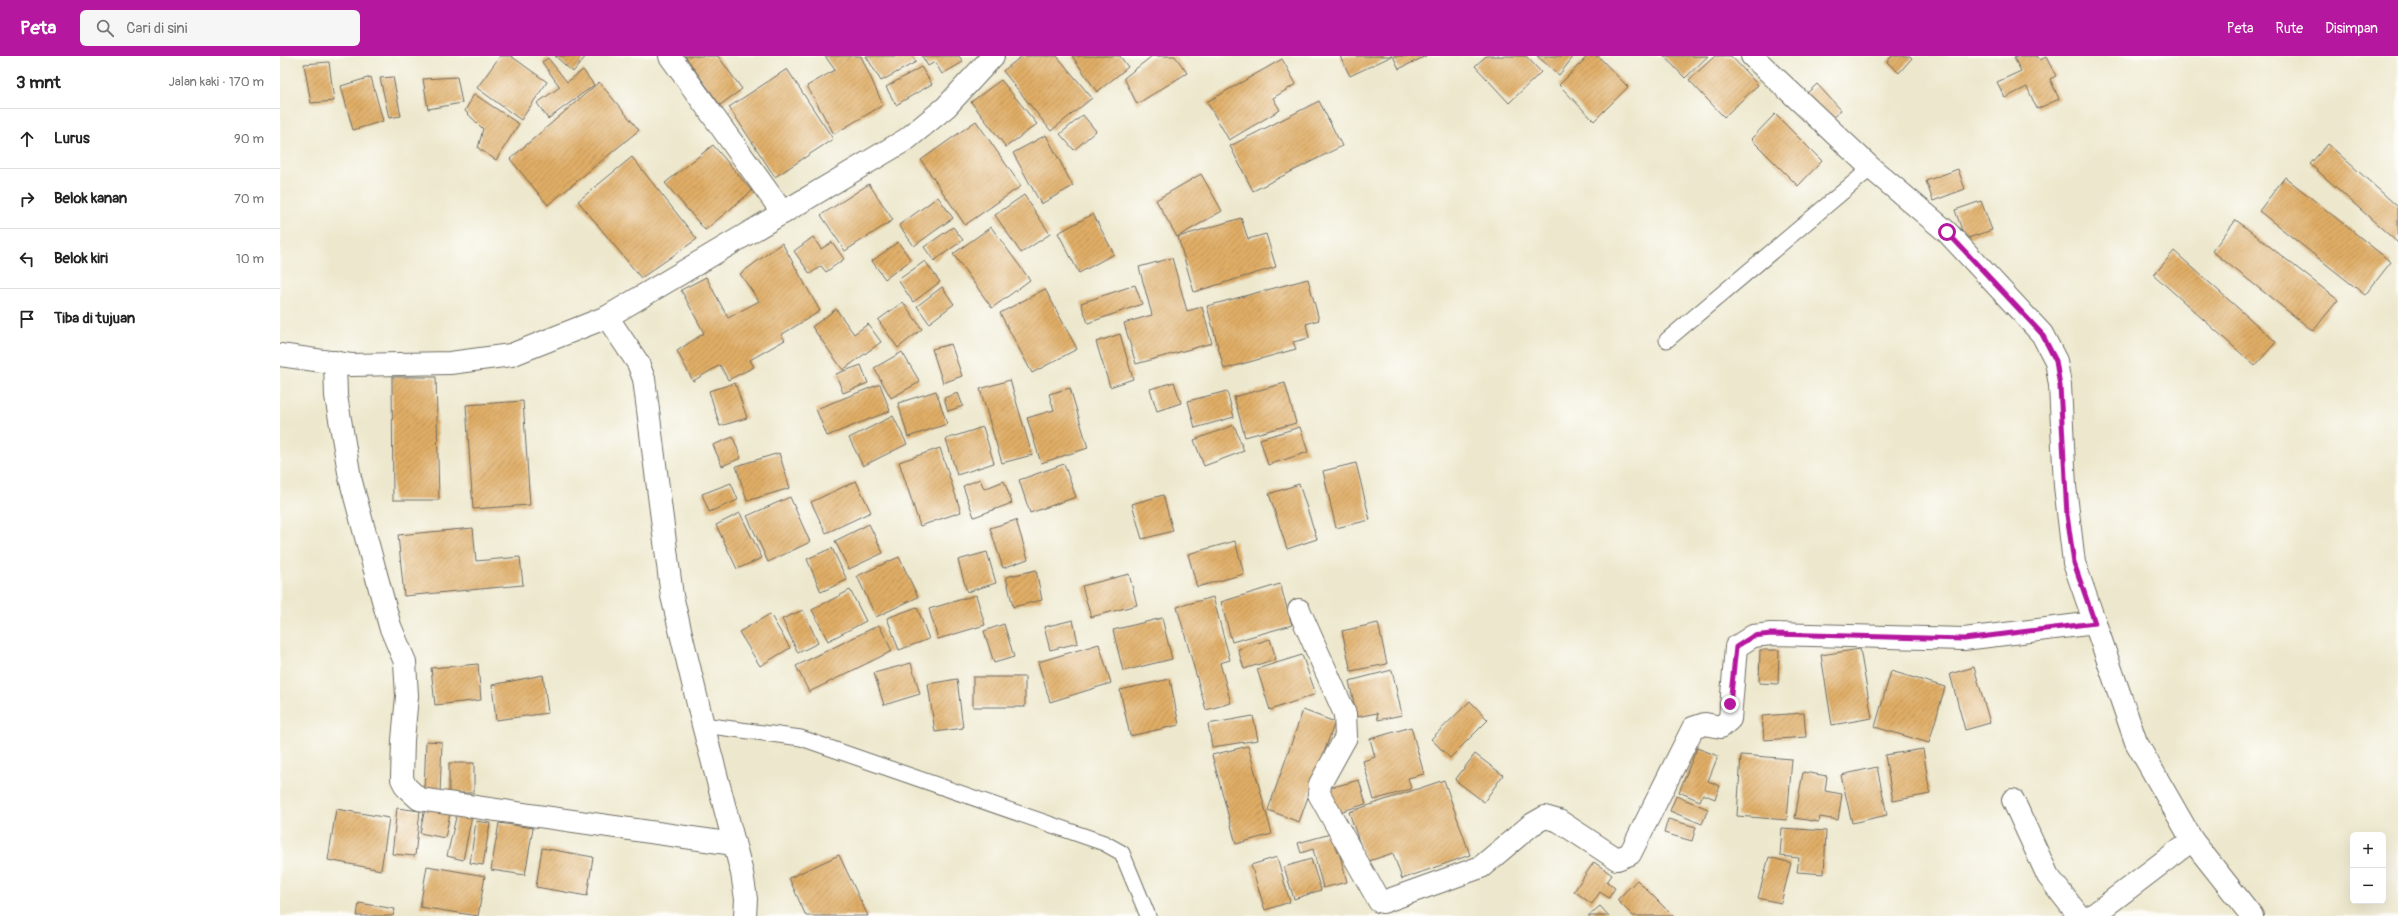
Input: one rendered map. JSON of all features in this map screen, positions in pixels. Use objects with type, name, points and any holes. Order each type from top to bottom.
[{"type":"street","points":[[670,56],[783,213]]},
{"type":"street","points":[[280,355],[351,365],[450,364],[511,355],[607,316],[907,139],[946,107],[993,56]]},
{"type":"street","points":[[1752,56],[1871,168],[1947,232],[2042,334],[2052,354],[2060,386],[2065,486],[2074,563],[2136,742],[2192,840],[2252,916]]},
{"type":"street","points":[[607,316],[638,364],[644,379],[672,596],[702,725],[734,844],[746,899],[745,916]]},
{"type":"street","points":[[334,362],[336,396],[350,478],[390,626],[405,662],[408,696],[403,740],[402,779],[406,787],[419,799],[734,844]]},
{"type":"street","points":[[1299,610],[1345,714],[1346,737],[1320,784],[1319,794],[1376,898],[1383,902],[1481,867],[1531,825],[1545,817],[1559,821],[1617,859],[1630,854],[1693,728],[1705,724],[1721,727],[1730,719],[1736,647],[1753,636],[1771,634],[1964,639],[2095,623]]},
{"type":"street","points":[[2013,800],[2048,876],[2079,916]]},
{"type":"street","points":[[2092,916],[2192,840]]},
{"type":"lane","points":[[1667,340],[1871,168]]},
{"type":"lane","points":[[702,725],[801,738],[1104,843],[1122,853],[1148,916]]},
{"type":"building","points":[[500,56],[511,56],[547,82],[521,120],[477,88]]},
{"type":"building","points":[[555,56],[586,56],[573,72]]},
{"type":"building","points":[[685,56],[718,56],[742,89],[720,105]]},
{"type":"building","points":[[825,56],[861,56],[883,105],[834,134],[807,86],[835,70]]},
{"type":"building","points":[[866,56],[912,56],[916,62],[881,81]]},
{"type":"building","points":[[922,56],[959,56],[963,62],[942,74],[935,62],[928,66]]},
{"type":"building","points":[[1022,56],[1057,56],[1092,98],[1051,131],[1003,71]]},
{"type":"building","points":[[1072,56],[1120,56],[1128,67],[1097,92]]},
{"type":"building","points":[[1152,56],[1175,56],[1187,73],[1137,104],[1124,78]]},
{"type":"building","points":[[1340,56],[1392,56],[1350,76]]},
{"type":"building","points":[[1393,56],[1426,56],[1399,69]]},
{"type":"building","points":[[1486,56],[1526,56],[1541,72],[1509,103],[1475,66]]},
{"type":"building","points":[[1537,56],[1574,56],[1559,75]]},
{"type":"building","points":[[1588,56],[1598,56],[1628,87],[1594,121],[1559,85]]},
{"type":"building","points":[[1664,56],[1708,56],[1685,78]]},
{"type":"building","points":[[1715,56],[1731,56],[1758,85],[1724,117],[1689,80]]},
{"type":"building","points":[[1892,56],[1910,56],[1912,58],[1899,73],[1887,62]]},
{"type":"building","points":[[2020,56],[2037,56],[2040,60],[2046,57],[2056,76],[2050,79],[2059,99],[2037,109],[2027,87],[2005,98],[1997,82],[2021,71],[2014,58]]},
{"type":"building","points":[[548,58],[567,82],[583,70],[594,85],[548,119],[537,103],[560,87],[542,62]]},
{"type":"building","points":[[1282,59],[1296,84],[1273,98],[1280,110],[1229,140],[1207,102]]},
{"type":"building","points":[[329,62],[334,101],[311,103],[304,64]]},
{"type":"building","points":[[921,67],[932,84],[896,105],[886,87]]},
{"type":"building","points":[[787,69],[833,139],[775,177],[729,107]]},
{"type":"building","points":[[371,77],[383,121],[353,130],[341,86]]},
{"type":"building","points":[[393,77],[401,116],[389,118],[380,78]]},
{"type":"building","points":[[457,77],[462,103],[428,109],[423,79]]},
{"type":"building","points":[[1001,80],[1037,124],[1006,147],[971,102]]},
{"type":"building","points":[[599,82],[639,130],[548,205],[510,159]]},
{"type":"building","points":[[1817,84],[1841,110],[1828,122],[1804,96]]},
{"type":"building","points":[[474,94],[519,124],[496,160],[478,148],[483,129],[465,111]]},
{"type":"building","points":[[1319,101],[1342,146],[1253,191],[1230,146]]},
{"type":"building","points":[[1775,114],[1822,161],[1798,186],[1751,139]]},
{"type":"building","points":[[1083,115],[1096,131],[1074,150],[1060,134]]},
{"type":"building","points":[[976,121],[1021,186],[965,225],[921,160]]},
{"type":"building","points":[[1046,135],[1073,186],[1041,204],[1013,153]]},
{"type":"building","points":[[2328,144],[2398,207],[2398,243],[2310,164]]},
{"type":"building","points":[[713,145],[752,191],[705,230],[665,183]]},
{"type":"building","points":[[632,157],[697,239],[641,278],[578,201]]},
{"type":"building","points":[[1958,169],[1965,189],[1933,201],[1926,181]]},
{"type":"building","points":[[1201,174],[1222,211],[1177,237],[1156,200]]},
{"type":"building","points":[[2285,177],[2391,262],[2365,295],[2259,211]]},
{"type":"building","points":[[869,184],[893,220],[845,251],[821,215]]},
{"type":"building","points":[[1024,195],[1050,234],[1021,253],[995,215]]},
{"type":"building","points":[[938,197],[953,218],[914,246],[899,225]]},
{"type":"building","points":[[1981,201],[1992,230],[1965,239],[1955,210]]},
{"type":"building","points":[[1093,214],[1114,254],[1079,273],[1058,233]]},
{"type":"building","points":[[1241,218],[1248,239],[1266,234],[1276,267],[1194,292],[1178,237]]},
{"type":"building","points":[[2236,220],[2338,300],[2313,331],[2212,251]]},
{"type":"building","points":[[953,227],[963,240],[934,261],[924,247]]},
{"type":"building","points":[[991,227],[1030,280],[992,308],[953,254]]},
{"type":"building","points":[[813,237],[821,249],[832,242],[844,259],[826,272],[821,266],[810,274],[794,251]]},
{"type":"building","points":[[898,242],[911,260],[885,279],[872,261]]},
{"type":"building","points":[[782,243],[820,311],[781,335],[785,340],[750,360],[754,367],[728,380],[720,365],[693,381],[677,351],[704,333],[681,290],[706,277],[728,318],[759,301],[740,274]]},
{"type":"building","points":[[2174,251],[2276,342],[2255,366],[2154,275]]},
{"type":"building","points":[[1172,258],[1187,311],[1202,307],[1212,343],[1136,364],[1124,323],[1152,315],[1139,267]]},
{"type":"building","points":[[925,261],[940,282],[913,302],[898,280]]},
{"type":"building","points":[[1308,279],[1319,320],[1306,324],[1309,338],[1293,342],[1296,349],[1224,369],[1207,306]]},
{"type":"building","points":[[1135,285],[1142,304],[1088,323],[1081,303]]},
{"type":"building","points":[[942,287],[954,304],[929,323],[917,306]]},
{"type":"building","points":[[1045,289],[1077,349],[1032,373],[1000,313]]},
{"type":"building","points":[[903,302],[922,329],[898,348],[878,320]]},
{"type":"building","points":[[836,309],[854,334],[868,324],[881,342],[843,370],[812,327]]},
{"type":"building","points":[[1120,334],[1133,379],[1110,387],[1096,342]]},
{"type":"building","points":[[951,344],[962,376],[943,383],[932,349]]},
{"type":"building","points":[[902,352],[920,382],[891,398],[874,368]]},
{"type":"building","points":[[861,365],[868,383],[843,393],[836,374]]},
{"type":"building","points":[[392,377],[436,377],[439,500],[393,500]]},
{"type":"building","points":[[1010,380],[1032,455],[1002,463],[980,389]]},
{"type":"building","points":[[1174,382],[1181,403],[1157,411],[1150,389]]},
{"type":"building","points":[[735,383],[747,418],[720,426],[709,391]]},
{"type":"building","points":[[1285,383],[1296,423],[1245,437],[1234,397]]},
{"type":"building","points":[[880,384],[890,411],[827,436],[816,409]]},
{"type":"building","points":[[1070,388],[1088,448],[1041,463],[1027,418],[1054,410],[1049,394]]},
{"type":"building","points":[[936,391],[947,424],[908,437],[898,403]]},
{"type":"building","points":[[1227,391],[1234,417],[1195,428],[1188,401]]},
{"type":"building","points":[[958,393],[963,406],[948,411],[944,398]]},
{"type":"building","points":[[523,401],[530,505],[473,509],[466,405]]},
{"type":"building","points":[[893,416],[907,444],[863,466],[849,438]]},
{"type":"building","points":[[1234,425],[1244,451],[1204,466],[1194,440]]},
{"type":"building","points":[[983,427],[994,463],[957,475],[946,439]]},
{"type":"building","points":[[1300,427],[1308,452],[1268,465],[1260,439]]},
{"type":"building","points":[[733,437],[741,458],[722,466],[713,445]]},
{"type":"building","points":[[940,448],[961,512],[920,526],[899,462]]},
{"type":"building","points":[[779,453],[790,488],[747,501],[736,466]]},
{"type":"building","points":[[1356,463],[1370,520],[1336,528],[1323,471]]},
{"type":"building","points":[[1064,464],[1076,497],[1030,513],[1019,480]]},
{"type":"building","points":[[980,479],[984,489],[1004,481],[1012,503],[974,517],[963,486]]},
{"type":"building","points":[[856,481],[871,512],[826,533],[811,502]]},
{"type":"building","points":[[731,483],[738,500],[709,512],[702,494]]},
{"type":"building","points":[[1299,484],[1317,539],[1287,549],[1269,494]]},
{"type":"building","points":[[1163,495],[1173,531],[1142,539],[1132,504]]},
{"type":"building","points":[[790,497],[810,542],[768,562],[747,516]]},
{"type":"building","points":[[740,513],[762,558],[737,569],[716,525]]},
{"type":"building","points":[[1016,520],[1028,559],[1003,568],[990,528]]},
{"type":"building","points":[[869,524],[883,553],[849,569],[835,541]]},
{"type":"building","points":[[473,528],[476,561],[520,557],[523,585],[404,596],[398,535]]},
{"type":"building","points":[[1235,541],[1244,574],[1197,587],[1188,554]]},
{"type":"building","points":[[832,548],[847,580],[821,592],[807,559]]},
{"type":"building","points":[[987,552],[996,583],[967,592],[958,560]]},
{"type":"building","points":[[899,557],[918,597],[876,617],[857,576]]},
{"type":"building","points":[[1036,570],[1042,600],[1013,607],[1006,577]]},
{"type":"building","points":[[1129,574],[1137,605],[1091,617],[1082,586]]},
{"type":"building","points":[[1280,584],[1292,625],[1232,642],[1221,602]]},
{"type":"building","points":[[850,590],[866,621],[828,641],[812,610]]},
{"type":"building","points":[[976,595],[985,625],[938,639],[929,609]]},
{"type":"building","points":[[1213,597],[1230,660],[1220,663],[1231,703],[1206,710],[1177,607]]},
{"type":"building","points":[[917,607],[929,639],[899,650],[887,618]]},
{"type":"building","points":[[803,610],[818,643],[798,653],[782,619]]},
{"type":"building","points":[[770,614],[790,648],[760,666],[739,632]]},
{"type":"building","points":[[1162,618],[1172,659],[1123,671],[1113,630]]},
{"type":"building","points":[[1073,620],[1078,643],[1050,650],[1044,627]]},
{"type":"building","points":[[1378,623],[1387,664],[1351,671],[1342,631]]},
{"type":"building","points":[[1004,624],[1014,657],[994,663],[984,631]]},
{"type":"building","points":[[879,625],[892,651],[809,692],[796,666]]},
{"type":"building","points":[[1270,639],[1276,659],[1244,669],[1238,649]]},
{"type":"building","points":[[1099,644],[1111,683],[1050,702],[1038,662]]},
{"type":"building","points":[[1860,649],[1872,718],[1832,725],[1821,655]]},
{"type":"building","points":[[1760,650],[1779,650],[1778,684],[1759,683]]},
{"type":"building","points":[[1302,655],[1316,694],[1270,710],[1257,669]]},
{"type":"building","points":[[911,663],[920,694],[884,705],[874,673]]},
{"type":"building","points":[[478,664],[481,700],[435,705],[431,668]]},
{"type":"building","points":[[1974,667],[1990,723],[1965,730],[1950,674]]},
{"type":"building","points":[[1392,670],[1402,715],[1378,720],[1377,713],[1357,717],[1349,681]]},
{"type":"building","points":[[1891,671],[1945,687],[1929,743],[1875,727]]},
{"type":"building","points":[[543,675],[548,713],[496,720],[492,685]]},
{"type":"building","points":[[973,677],[1025,677],[1025,707],[973,707]]},
{"type":"building","points":[[957,679],[963,728],[935,732],[928,684]]},
{"type":"building","points":[[1170,679],[1179,725],[1130,736],[1120,690]]},
{"type":"building","points":[[1470,701],[1488,720],[1450,758],[1431,739]]},
{"type":"building","points":[[1303,710],[1335,722],[1299,822],[1268,810]]},
{"type":"building","points":[[1804,713],[1806,737],[1764,740],[1762,716]]},
{"type":"building","points":[[1253,716],[1258,740],[1212,747],[1208,724]]},
{"type":"building","points":[[1411,727],[1424,774],[1408,778],[1411,789],[1374,800],[1363,761],[1375,757],[1370,739]]},
{"type":"building","points":[[426,741],[442,742],[440,794],[424,790]]},
{"type":"building","points":[[1248,746],[1272,834],[1236,844],[1212,755]]},
{"type":"building","points":[[1697,748],[1718,756],[1708,781],[1720,786],[1715,799],[1703,794],[1700,801],[1679,792]]},
{"type":"building","points":[[1923,749],[1930,794],[1893,801],[1885,755]]},
{"type":"building","points":[[1475,754],[1503,775],[1484,802],[1455,780]]},
{"type":"building","points":[[1741,755],[1792,759],[1787,820],[1737,816]]},
{"type":"building","points":[[449,763],[474,763],[474,793],[449,793]]},
{"type":"building","points":[[1877,767],[1887,815],[1852,823],[1841,775]]},
{"type":"building","points":[[1803,772],[1827,776],[1825,791],[1842,794],[1838,820],[1820,817],[1819,822],[1795,818]]},
{"type":"building","points":[[1359,780],[1366,804],[1336,813],[1329,788]]},
{"type":"building","points":[[1444,780],[1470,855],[1402,879],[1393,853],[1366,862],[1349,812]]},
{"type":"building","points":[[1676,796],[1708,809],[1702,824],[1670,811]]},
{"type":"building","points":[[397,808],[420,811],[415,856],[392,854]]},
{"type":"building","points":[[425,808],[450,813],[445,838],[420,833]]},
{"type":"building","points":[[336,809],[389,818],[381,870],[328,860]]},
{"type":"building","points":[[457,813],[472,816],[463,860],[447,856]]},
{"type":"building","points":[[1668,819],[1696,827],[1692,841],[1664,833]]},
{"type":"building","points":[[476,821],[490,823],[483,865],[470,863]]},
{"type":"building","points":[[499,823],[533,828],[525,875],[491,870]]},
{"type":"building","points":[[1782,828],[1826,831],[1824,874],[1797,872],[1799,858],[1780,856]]},
{"type":"building","points":[[1334,833],[1347,882],[1323,888],[1313,849],[1301,853],[1298,843]]},
{"type":"building","points":[[542,848],[593,857],[587,896],[536,887]]},
{"type":"building","points":[[839,855],[868,916],[806,916],[789,878]]},
{"type":"building","points":[[1277,857],[1290,902],[1265,910],[1251,865]]},
{"type":"building","points":[[1769,857],[1791,863],[1781,903],[1758,898]]},
{"type":"building","points":[[1311,859],[1321,890],[1294,899],[1284,867]]},
{"type":"building","points":[[1594,862],[1612,875],[1607,882],[1615,888],[1609,898],[1600,892],[1592,904],[1574,891]]},
{"type":"building","points":[[427,866],[485,876],[478,916],[420,907]]},
{"type":"building","points":[[1637,880],[1673,916],[1633,916],[1617,900]]},
{"type":"building","points":[[359,903],[395,909],[393,916],[357,916]]},
{"type":"building","points":[[1600,906],[1609,916],[1588,916]]},
{"type":"route","points":[[1730,704],[1736,647],[1753,636],[1771,634],[1964,639],[2095,623],[2074,563],[2067,515],[2060,386],[2056,361],[2042,334],[1947,232]]}]
